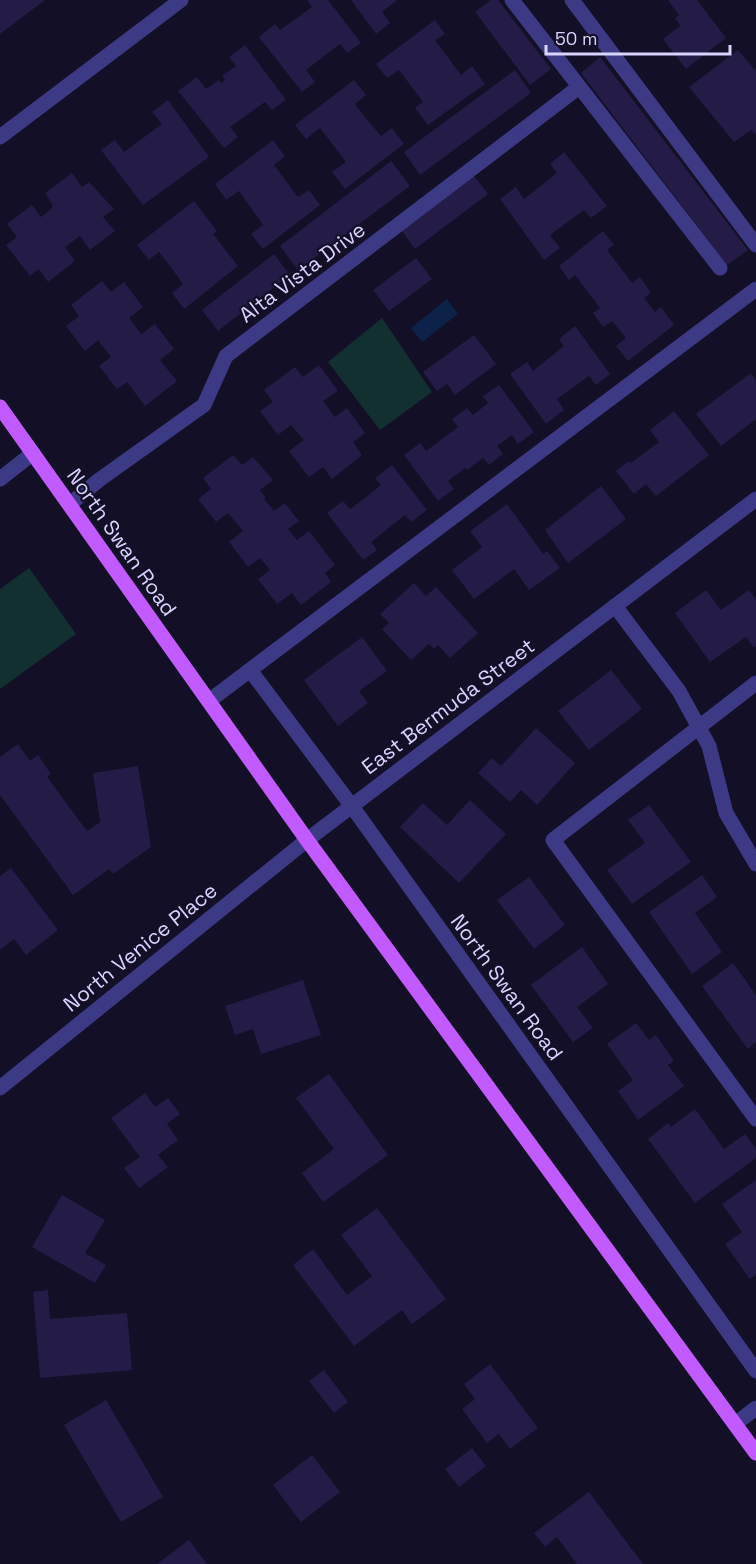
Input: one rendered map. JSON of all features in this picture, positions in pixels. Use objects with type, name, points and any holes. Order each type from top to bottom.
[{"type":"main road","name":"North Swan Road","points":[[0,407],[307,840],[756,1453]]},
{"type":"street","points":[[0,137],[181,0]]},
{"type":"street","points":[[513,0],[720,268]]},
{"type":"street","points":[[572,0],[756,245]]},
{"type":"street","name":"Alta Vista Drive","points":[[70,504],[99,480],[204,405],[226,356],[579,87]]},
{"type":"street","points":[[209,701],[756,289]]},
{"type":"street","points":[[0,479],[33,453]]},
{"type":"street","name":"East Bermuda Street","points":[[307,840],[756,499]]},
{"type":"street","points":[[615,606],[679,691],[699,726],[709,746],[726,813],[756,864]]},
{"type":"street","name":"North Swan Road","points":[[250,670],[351,806],[756,1371]]},
{"type":"street","points":[[756,683],[553,840],[756,1119]]},
{"type":"street","name":"North Venice Place","points":[[0,1088],[307,840]]},
{"type":"street","points":[[735,1424],[756,1408]]},
{"type":"green space","points":[[382,318],[432,392],[380,430],[328,362]]},
{"type":"green space","points":[[29,568],[76,634],[0,689],[0,589]]},
{"type":"water","points":[[447,299],[458,314],[422,342],[411,328]]},
{"type":"building","points":[[0,0],[45,0],[0,34]]},
{"type":"building","points":[[307,0],[328,0],[361,43],[347,53],[340,44],[306,70],[315,82],[302,92],[259,37],[275,24],[280,30],[312,7]]},
{"type":"building","points":[[351,0],[397,0],[382,12],[390,23],[376,34]]},
{"type":"building","points":[[491,0],[498,0],[551,69],[530,85],[475,12]]},
{"type":"building","points":[[668,0],[697,0],[726,38],[686,69],[663,39],[680,26],[675,18],[679,15]]},
{"type":"building","points":[[435,20],[445,34],[435,40],[461,75],[472,66],[485,84],[428,125],[415,108],[423,102],[399,70],[387,78],[376,64]]},
{"type":"building","points":[[245,45],[286,100],[272,110],[265,102],[230,127],[238,137],[224,148],[178,91],[197,77],[206,89],[219,80],[221,83],[225,80],[222,76],[236,66],[229,57]]},
{"type":"building","points":[[738,50],[756,71],[756,135],[751,130],[734,142],[689,87]]},
{"type":"building","points":[[600,57],[748,250],[727,265],[581,73]]},
{"type":"building","points":[[515,70],[531,93],[420,175],[404,152]]},
{"type":"building","points":[[354,80],[366,95],[355,104],[368,121],[381,136],[392,128],[404,144],[345,189],[332,172],[346,162],[320,128],[306,139],[295,125]]},
{"type":"building","points":[[168,100],[209,157],[143,205],[101,150],[115,140],[124,152],[162,124],[152,112]]},
{"type":"building","points":[[273,140],[285,156],[274,165],[298,197],[309,190],[320,205],[263,249],[251,234],[263,225],[239,191],[226,200],[215,184]]},
{"type":"building","points":[[564,152],[607,206],[591,218],[584,210],[550,235],[560,248],[544,260],[500,199],[516,187],[524,199],[557,173],[550,164]]},
{"type":"building","points":[[391,161],[410,186],[298,270],[280,246]]},
{"type":"building","points":[[471,172],[488,194],[415,249],[399,227]]},
{"type":"building","points":[[72,173],[82,187],[89,182],[114,209],[103,217],[115,231],[90,250],[80,236],[65,247],[75,261],[48,282],[39,269],[30,276],[6,245],[17,237],[7,224],[32,205],[41,217],[49,211],[53,206],[45,193]]},
{"type":"building","points":[[194,201],[217,231],[213,234],[238,266],[184,309],[172,293],[183,284],[170,266],[159,252],[149,260],[137,245]]},
{"type":"building","points":[[603,231],[614,245],[607,250],[632,283],[640,277],[651,293],[644,298],[655,312],[661,307],[674,325],[628,361],[616,346],[626,338],[612,321],[603,327],[593,313],[600,308],[575,275],[569,280],[559,266]]},
{"type":"building","points":[[274,254],[290,275],[218,331],[202,310]]},
{"type":"building","points":[[416,258],[432,279],[389,311],[373,290]]},
{"type":"building","points":[[102,281],[111,292],[124,282],[143,307],[129,318],[141,334],[155,324],[174,349],[160,360],[177,381],[145,406],[127,382],[117,389],[99,366],[111,357],[98,340],[85,351],[66,326],[79,316],[71,305]]},
{"type":"building","points":[[575,326],[610,374],[596,385],[589,376],[557,399],[564,410],[546,424],[510,374],[527,362],[533,371],[564,346],[559,339]]},
{"type":"building","points":[[474,335],[496,364],[455,395],[447,384],[437,391],[423,372]]},
{"type":"building","points":[[319,365],[338,391],[323,401],[335,417],[347,408],[365,433],[353,442],[362,455],[332,479],[323,467],[309,477],[289,451],[304,440],[291,425],[278,435],[260,411],[273,402],[264,390],[295,367],[303,377]]},
{"type":"building","points":[[751,373],[756,380],[756,419],[721,446],[696,414]]},
{"type":"building","points":[[499,385],[534,432],[518,444],[512,435],[497,446],[503,454],[489,465],[483,458],[467,470],[465,468],[448,481],[454,489],[438,501],[404,455],[420,443],[426,451],[458,427],[452,419],[467,408],[473,415],[488,403],[483,396]]},
{"type":"building","points":[[674,411],[709,455],[656,496],[646,484],[634,494],[616,471],[659,442],[650,430]]},
{"type":"building","points":[[233,455],[242,465],[253,457],[273,480],[260,490],[266,498],[264,499],[274,511],[285,503],[299,521],[288,529],[297,540],[309,531],[335,565],[325,573],[331,582],[301,605],[292,593],[277,604],[258,579],[270,570],[260,558],[248,567],[229,542],[243,531],[228,513],[216,522],[198,499],[211,489],[203,478]]},
{"type":"building","points":[[392,465],[427,510],[411,522],[405,515],[371,542],[377,550],[363,560],[327,513],[343,501],[350,509],[365,498],[381,485],[375,478]]},
{"type":"building","points":[[601,486],[626,519],[568,563],[545,530]]},
{"type":"building","points":[[507,504],[543,554],[547,551],[560,568],[529,590],[514,569],[474,599],[452,570],[482,547],[470,531]]},
{"type":"building","points":[[414,583],[426,596],[436,587],[478,633],[450,658],[438,645],[434,649],[429,644],[411,660],[382,629],[389,623],[380,614]]},
{"type":"building","points":[[706,590],[721,610],[749,590],[756,599],[756,646],[754,648],[746,637],[710,662],[675,613]]},
{"type":"building","points":[[362,637],[387,671],[359,691],[368,703],[338,726],[304,680]]},
{"type":"building","points":[[611,670],[642,709],[589,750],[558,711]]},
{"type":"building","points":[[536,728],[575,763],[537,805],[521,790],[510,802],[478,773],[492,758],[501,766]]},
{"type":"building","points":[[18,744],[30,761],[38,755],[51,774],[47,777],[87,831],[100,822],[93,773],[138,766],[151,847],[113,874],[109,869],[73,895],[0,795],[0,757]]},
{"type":"building","points":[[470,800],[506,834],[459,883],[400,827],[423,803],[447,825]]},
{"type":"building","points":[[649,805],[691,862],[632,904],[607,870],[645,843],[628,820]]},
{"type":"building","points":[[11,868],[58,930],[26,955],[14,939],[0,950],[0,876]]},
{"type":"building","points":[[702,875],[717,897],[695,913],[722,952],[692,974],[649,912]]},
{"type":"building","points":[[529,877],[565,925],[534,949],[497,900]]},
{"type":"building","points":[[582,947],[608,984],[577,1007],[593,1028],[573,1042],[531,985]]},
{"type":"building","points":[[733,963],[756,995],[756,1042],[748,1049],[702,986]]},
{"type":"building","points":[[303,980],[321,1035],[261,1054],[253,1029],[235,1035],[225,1006]]},
{"type":"building","points":[[636,1023],[649,1040],[656,1035],[674,1061],[668,1065],[684,1086],[638,1120],[618,1091],[633,1080],[607,1044]]},
{"type":"building","points":[[329,1074],[388,1155],[323,1202],[302,1173],[334,1149],[296,1098]]},
{"type":"building","points":[[145,1093],[155,1107],[168,1098],[180,1114],[167,1124],[178,1140],[158,1155],[168,1167],[139,1188],[124,1168],[140,1157],[111,1118]]},
{"type":"building","points":[[695,1109],[724,1149],[745,1134],[756,1149],[756,1158],[695,1203],[648,1139],[668,1123],[671,1127]]},
{"type":"building","points":[[756,1180],[756,1275],[750,1279],[725,1244],[742,1232],[722,1204]]},
{"type":"building","points":[[62,1195],[105,1220],[85,1253],[106,1265],[95,1283],[32,1247]]},
{"type":"building","points":[[377,1208],[446,1299],[412,1324],[402,1310],[354,1346],[293,1265],[313,1249],[347,1295],[372,1276],[341,1235]]},
{"type":"building","points":[[48,1290],[50,1319],[127,1313],[132,1370],[40,1378],[33,1292]]},
{"type":"building","points":[[490,1364],[538,1428],[510,1449],[499,1434],[487,1443],[462,1409],[475,1399],[464,1384]]},
{"type":"building","points":[[324,1370],[348,1402],[334,1413],[309,1381]]},
{"type":"building","points":[[106,1400],[163,1497],[121,1522],[64,1425]]},
{"type":"building","points":[[472,1448],[486,1466],[459,1487],[445,1469]]},
{"type":"building","points":[[312,1455],[340,1492],[301,1522],[273,1485]]},
{"type":"building","points":[[589,1492],[643,1564],[577,1564],[557,1537],[545,1547],[534,1533]]},
{"type":"building","points":[[189,1540],[207,1564],[157,1564]]}]
